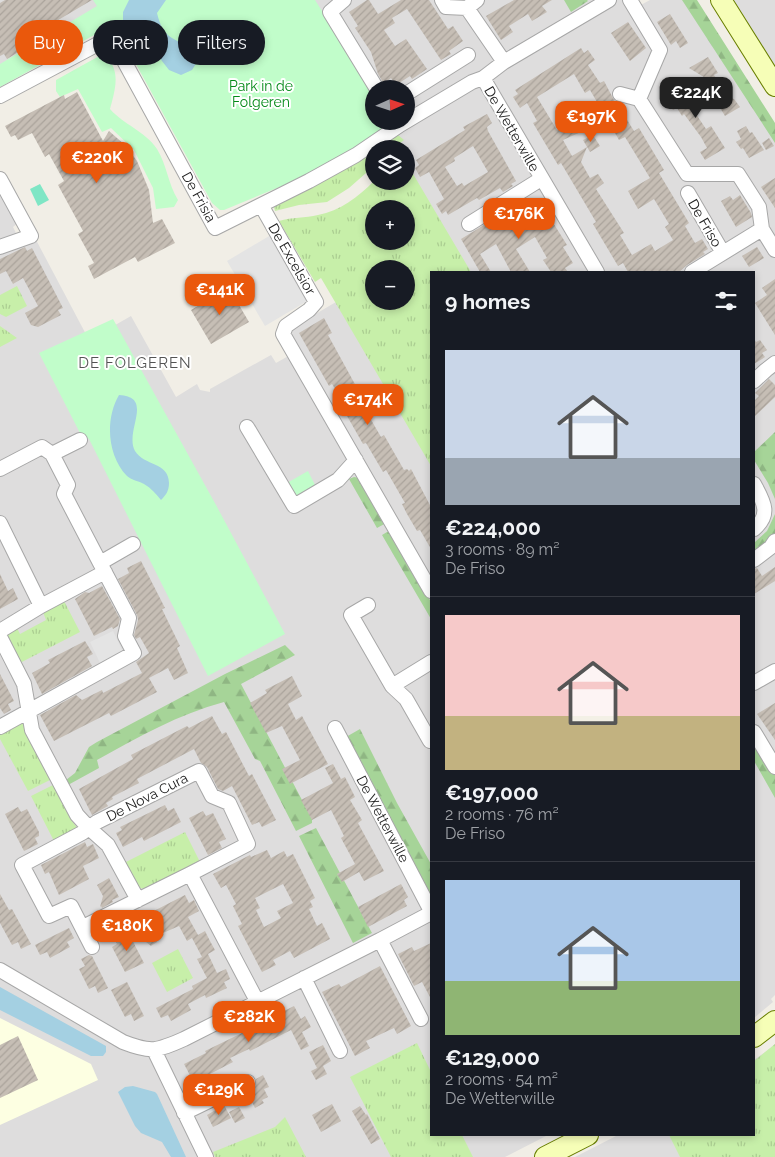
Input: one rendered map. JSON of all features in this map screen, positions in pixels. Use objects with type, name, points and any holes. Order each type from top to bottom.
[{"type":"main road","points":[[721,0],[775,86]]},
{"type":"main road","points":[[755,1036],[775,1021]]},
{"type":"main road","points":[[545,1157],[586,1136]]},
{"type":"street","points":[[344,0],[330,12],[372,80]]},
{"type":"street","points":[[442,0],[446,6],[472,4],[486,34],[504,62]]},
{"type":"street","name":"De Frisia","points":[[415,114],[472,82],[483,78],[504,62],[593,4],[609,0]]},
{"type":"street","points":[[630,0],[660,50],[639,100]]},
{"type":"street","name":"De Frisia","points":[[0,96],[111,37],[215,228],[356,156],[390,130]]},
{"type":"street","points":[[415,88],[468,54]]},
{"type":"street","name":"De Wetterwille","points":[[483,78],[595,271]]},
{"type":"street","points":[[620,94],[639,100],[687,174],[738,174],[759,206],[762,229],[775,250]]},
{"type":"street","points":[[0,179],[31,236],[0,248]]},
{"type":"street","name":"De Wetterwille","points":[[469,224],[541,179]]},
{"type":"street","name":"De Friso","points":[[688,192],[723,253]]},
{"type":"street","name":"De Excelsior","points":[[261,205],[316,302],[309,310],[286,326],[283,334],[430,589]]},
{"type":"street","name":"De Friso","points":[[694,271],[762,229]]},
{"type":"street","points":[[755,380],[775,364]]},
{"type":"street","points":[[248,426],[294,506],[338,480],[356,460]]},
{"type":"street","points":[[52,454],[80,440]]},
{"type":"street","points":[[0,469],[42,447],[52,454],[68,485],[64,494],[129,618],[125,636],[134,653],[0,727]]},
{"type":"street","points":[[755,486],[765,507],[764,516],[760,524],[755,528]]},
{"type":"street","points":[[0,523],[41,606]]},
{"type":"street","points":[[755,559],[771,547],[775,541]]},
{"type":"street","points":[[0,630],[103,567],[133,544]]},
{"type":"street","points":[[368,605],[352,615],[392,686],[406,699],[430,741]]},
{"type":"street","name":"De Nova Cura","points":[[0,637],[24,684],[32,730],[77,815],[108,845],[138,900]]},
{"type":"street","points":[[392,686],[430,663]]},
{"type":"street","points":[[755,682],[775,670]]},
{"type":"street","name":"De Wetterwille","points":[[335,728],[430,910]]},
{"type":"street","points":[[755,734],[775,767]]},
{"type":"street","name":"De Nova Cura","points":[[83,927],[248,844],[230,803],[212,796],[199,771],[97,822],[22,865],[49,916],[71,906],[92,947]]},
{"type":"street","points":[[190,874],[258,1001]]},
{"type":"street","name":"De Wetterwille","points":[[154,1050],[184,1039],[380,940],[430,913]]},
{"type":"street","points":[[380,940],[421,1018]]},
{"type":"street","points":[[0,970],[123,1042],[141,1049],[154,1050],[206,1157]]},
{"type":"street","points":[[304,978],[340,1051]]},
{"type":"street","points":[[184,1113],[248,1082]]},
{"type":"shaded area","points":[[0,0],[98,0],[103,9],[83,21],[15,20],[15,60],[0,69]]},
{"type":"shaded area","points":[[304,0],[635,0],[639,6],[650,0],[696,0],[775,127],[775,995],[771,999],[773,1002],[755,1017],[755,271],[466,271],[415,183],[415,140],[390,140],[384,130],[415,130],[415,80],[367,80]]},
{"type":"shaded area","points":[[734,0],[775,0],[775,67]]},
{"type":"shaded area","points":[[0,188],[18,223],[13,227],[22,245],[35,238],[89,340],[131,316],[176,397],[197,384],[200,390],[210,392],[210,389],[271,355],[276,363],[299,350],[290,334],[292,328],[341,299],[430,446],[430,1136],[546,1136],[505,1157],[0,1157]]},
{"type":"shaded area","points":[[276,232],[314,297],[265,326],[227,261]]},
{"type":"shaded area","points":[[113,631],[124,654],[101,665],[90,642]]},
{"type":"shaded area","points":[[0,1018],[91,1064],[98,1080],[0,1125]]},
{"type":"shaded area","points":[[775,1045],[775,1157],[575,1157],[616,1136],[755,1136],[755,1059]]},
{"type":"green space","name":"Park in de Folgeren","points":[[93,0],[315,0],[366,80],[365,130],[383,130],[311,174],[220,210],[212,203],[136,65],[168,65],[168,20],[93,20],[93,36],[83,41],[83,20],[74,20],[97,6]]},
{"type":"green space","points":[[564,0],[587,0],[588,1],[571,12]]},
{"type":"green space","points":[[682,0],[697,0],[775,123],[775,143]]},
{"type":"green space","name":"Park in de Folgeren","points":[[15,55],[15,65],[40,65],[0,87],[0,64]]},
{"type":"green space","points":[[93,59],[93,65],[112,65],[116,79],[110,109],[147,137],[157,149],[178,200],[174,207],[156,209],[153,188],[134,150],[111,128],[102,132],[78,89],[60,97],[56,91],[56,80]]},
{"type":"green space","points":[[398,135],[404,140],[390,140]]},
{"type":"green space","points":[[365,156],[365,174],[349,188],[327,202],[299,205],[275,211],[273,203],[329,178]]},
{"type":"green space","points":[[415,177],[470,271],[430,271],[430,464],[321,278],[315,282],[279,221],[326,213],[341,207],[365,189],[415,190]]},
{"type":"green space","points":[[40,184],[49,200],[38,206],[30,189]]},
{"type":"green space","points":[[17,286],[27,306],[6,317],[0,314],[0,295]]},
{"type":"green space","points":[[113,319],[285,634],[208,676],[89,439],[80,433],[39,353]]},
{"type":"green space","points":[[0,326],[17,338],[0,347]]},
{"type":"green space","points":[[775,432],[775,499],[755,462],[755,451]]},
{"type":"green space","points":[[308,471],[317,489],[296,500],[287,483]]},
{"type":"green space","points":[[354,477],[360,478],[388,522],[377,528],[349,479]]},
{"type":"green space","points":[[775,514],[775,537],[755,553],[755,542],[767,531]]},
{"type":"green space","points":[[392,529],[403,553],[430,600],[430,617],[382,535]]},
{"type":"green space","points":[[63,599],[80,632],[18,664],[7,639],[8,634],[16,626],[20,634],[46,620],[43,612]]},
{"type":"green space","points":[[285,645],[295,655],[241,684],[312,819],[312,823],[296,831],[260,761],[255,759],[224,702],[191,713],[128,743],[97,760],[99,768],[68,785],[66,780],[75,773],[89,747],[225,674]]},
{"type":"green space","points":[[21,720],[50,780],[28,791],[0,739],[0,730]]},
{"type":"green space","points":[[360,729],[397,803],[430,862],[430,896],[346,737]]},
{"type":"green space","points":[[755,739],[775,774],[775,798],[755,763]]},
{"type":"green space","points":[[53,785],[72,821],[79,830],[55,843],[31,796]]},
{"type":"green space","points":[[316,828],[372,933],[353,943],[299,836]]},
{"type":"green space","points":[[185,832],[201,864],[145,889],[139,888],[124,863]]},
{"type":"green space","points":[[178,949],[193,978],[167,992],[152,963]]},
{"type":"green space","points":[[417,1043],[430,1070],[430,1136],[462,1136],[473,1157],[391,1157],[350,1077]]},
{"type":"green space","points":[[775,1044],[775,1157],[680,1157],[670,1136],[755,1136],[755,1060]]},
{"type":"green space","points":[[285,1117],[306,1157],[215,1157],[213,1152],[275,1127]]},
{"type":"water","points":[[129,0],[166,0],[157,13],[159,20],[123,20],[123,12]]},
{"type":"water","points":[[168,35],[178,41],[178,65],[195,65],[192,70],[181,75],[169,70],[165,65],[168,65]]},
{"type":"water","points":[[119,395],[130,397],[135,402],[137,408],[133,434],[135,451],[139,456],[165,471],[168,476],[169,483],[166,495],[161,500],[147,486],[127,476],[115,458],[110,437],[110,426]]},
{"type":"water","points":[[0,987],[106,1046],[106,1052],[103,1056],[91,1056],[0,1010]]},
{"type":"water","points":[[133,1086],[157,1094],[186,1157],[171,1157],[162,1142],[141,1133],[135,1126],[118,1092],[125,1087]]},
{"type":"building","points":[[5,0],[92,0],[58,20],[15,20],[15,54],[7,59],[4,54],[0,56],[0,3]]},
{"type":"building","points":[[367,0],[369,0],[378,14],[401,0],[429,0],[448,29],[453,26],[463,41],[449,51],[451,54],[441,60],[407,9],[392,18],[395,23],[384,30],[395,46],[406,39],[427,69],[412,79],[410,76],[404,80],[392,80],[391,78],[382,80],[371,52],[355,28],[358,26],[349,12]]},
{"type":"building","points":[[514,0],[552,0],[542,6],[547,12],[532,21],[528,14],[509,26],[513,32],[501,40],[486,16]]},
{"type":"building","points":[[670,14],[688,43],[680,48],[676,41],[671,45],[657,22]]},
{"type":"building","points":[[628,22],[646,48],[630,61],[611,33]]},
{"type":"building","points":[[581,48],[584,53],[588,50],[595,60],[588,65],[600,83],[604,81],[634,131],[639,128],[664,170],[659,173],[689,223],[685,226],[695,243],[702,239],[708,249],[703,252],[705,254],[680,271],[627,271],[623,263],[618,266],[593,224],[596,222],[561,163],[558,165],[533,123],[537,121],[527,103],[520,108],[513,97],[518,94],[515,90]],"holes":[[[574,74],[585,93],[590,90],[619,140],[625,137],[650,178],[628,191],[638,209],[654,199],[669,224],[665,227],[673,240],[655,251],[651,244],[632,255],[620,235],[624,233],[596,189],[604,183],[598,174],[590,178],[581,162],[587,147],[572,156],[563,140],[583,131],[577,120],[557,130],[537,97]]]},
{"type":"building","points":[[708,57],[718,73],[714,75],[722,88],[689,68]]},
{"type":"building","points":[[702,81],[707,88],[690,98],[699,112],[696,114],[706,129],[711,126],[725,148],[705,160],[700,152],[707,148],[701,137],[684,114],[682,116],[677,108],[673,110],[666,99],[682,89],[684,92]]},
{"type":"building","points":[[77,92],[103,141],[109,131],[125,145],[137,161],[149,190],[153,223],[162,219],[175,243],[138,262],[135,257],[94,279],[88,266],[94,263],[78,234],[83,231],[58,185],[64,181],[49,154],[45,157],[32,133],[18,140],[15,135],[11,137],[5,126],[64,95],[65,99]]},
{"type":"building","points":[[727,97],[734,99],[740,107],[725,116],[719,106],[726,101]]},
{"type":"building","points":[[487,114],[492,123],[487,127],[488,131],[516,181],[511,184],[513,186],[503,192],[500,188],[479,200],[477,198],[448,215],[446,211],[442,214],[436,204],[444,199],[429,172],[420,177],[415,168],[419,165],[416,160],[465,130],[463,127]],"holes":[[[473,146],[488,172],[464,186],[462,183],[457,186],[445,167],[455,161],[454,158]]]},
{"type":"building","points":[[746,126],[764,150],[749,158],[743,148],[741,149],[736,142],[741,139],[737,131]]},
{"type":"building","points":[[593,135],[600,146],[590,152],[583,140]]},
{"type":"building","points":[[769,138],[774,146],[766,150],[762,143]]},
{"type":"building","points":[[775,178],[775,208],[761,187]]},
{"type":"building","points":[[740,195],[752,217],[736,227],[721,201],[730,196],[733,200]]},
{"type":"building","points":[[523,206],[526,210],[529,207],[532,212],[539,207],[549,223],[552,221],[567,245],[563,247],[573,263],[565,268],[567,271],[550,271],[543,260],[547,258],[535,237],[516,249],[529,271],[510,271],[496,244],[480,254],[490,271],[479,271],[461,239],[507,211],[509,214]]},
{"type":"building","points":[[25,247],[27,251],[32,248],[63,308],[58,310],[61,315],[38,327],[31,325],[25,313],[38,306],[23,278],[13,284],[6,271],[0,274],[0,259]]},
{"type":"building","points":[[757,247],[764,258],[749,267],[742,256]]},
{"type":"building","points":[[775,279],[775,335],[755,303],[767,295],[762,288]]},
{"type":"building","points":[[229,288],[249,322],[211,344],[191,310]]},
{"type":"building","points":[[324,318],[332,333],[328,335],[362,397],[359,399],[381,437],[384,435],[404,470],[407,469],[409,471],[411,469],[430,505],[430,547],[420,530],[417,531],[407,514],[402,504],[405,503],[386,470],[383,472],[366,443],[363,444],[347,416],[350,414],[332,384],[329,386],[299,333]]},
{"type":"building","points":[[755,340],[756,342],[760,340],[767,350],[762,353],[765,357],[755,363]]},
{"type":"building","points":[[769,379],[775,385],[775,397],[755,416],[755,400],[759,396],[755,393]]},
{"type":"building","points":[[141,561],[165,608],[162,609],[180,646],[177,648],[188,673],[174,680],[168,668],[149,678],[157,692],[111,716],[109,713],[54,741],[40,715],[76,695],[82,700],[102,690],[103,693],[142,673],[136,662],[149,653],[140,637],[136,639],[134,635],[138,620],[137,615],[118,579],[129,573],[127,568]]},
{"type":"building","points":[[775,567],[775,581],[755,593],[755,569],[757,568],[762,576]]},
{"type":"building","points":[[0,574],[8,591],[13,588],[18,599],[0,609]]},
{"type":"building","points":[[102,586],[120,619],[118,626],[94,636],[75,599],[85,592],[89,593]]},
{"type":"building","points":[[85,641],[93,654],[87,657],[92,666],[42,694],[32,673],[50,663],[48,660]]},
{"type":"building","points":[[0,674],[14,701],[8,704],[11,710],[4,714],[0,708]]},
{"type":"building","points":[[292,676],[302,696],[288,704],[296,720],[302,716],[328,764],[290,784],[282,769],[300,760],[282,726],[266,733],[250,703],[267,693],[265,690]]},
{"type":"building","points":[[775,703],[775,740],[757,714]]},
{"type":"building","points":[[212,716],[222,734],[226,732],[249,776],[252,774],[276,820],[262,827],[259,822],[252,825],[232,786],[223,791],[218,789],[207,767],[201,763],[194,749],[137,779],[139,783],[112,797],[113,799],[106,803],[108,806],[92,815],[79,789],[133,759],[131,755],[187,726],[189,728]]},
{"type":"building","points":[[333,764],[341,779],[345,777],[355,797],[350,800],[362,820],[358,823],[384,871],[364,881],[359,872],[342,882],[337,874],[355,864],[341,838],[344,836],[331,810],[312,820],[301,800],[333,783],[325,768]]},
{"type":"building","points":[[165,805],[168,811],[174,808],[181,822],[144,841],[142,837],[123,847],[116,833],[122,830],[120,827]]},
{"type":"building","points":[[18,807],[21,812],[27,809],[39,832],[39,836],[35,838],[38,844],[24,851],[5,814]]},
{"type":"building","points":[[203,811],[206,816],[213,813],[226,839],[219,842],[222,848],[208,855],[189,818]]},
{"type":"building","points":[[85,842],[87,847],[93,844],[99,858],[83,866],[89,879],[59,895],[49,872],[45,874],[41,865]]},
{"type":"building","points":[[267,850],[271,858],[284,851],[287,857],[293,854],[315,898],[310,901],[313,907],[309,909],[317,926],[322,923],[330,939],[294,958],[290,951],[273,960],[276,965],[262,972],[238,926],[242,924],[233,906],[236,904],[226,885],[221,888],[213,874],[250,855],[251,857]],"holes":[[[283,884],[293,903],[277,911],[281,918],[264,927],[256,910],[260,908],[255,898]]]},
{"type":"building","points":[[109,878],[119,897],[102,908],[100,907],[103,896],[97,885]]},
{"type":"building","points":[[401,884],[408,897],[404,900],[407,906],[368,927],[358,907]]},
{"type":"building","points":[[0,894],[9,910],[12,909],[31,944],[21,949],[18,942],[12,945],[0,923]]},
{"type":"building","points":[[185,895],[189,903],[194,900],[199,911],[188,917],[198,935],[205,931],[215,950],[208,954],[217,973],[226,969],[230,979],[224,982],[227,988],[206,998],[205,995],[188,1004],[191,1010],[171,1021],[168,1015],[161,1018],[156,1008],[193,989],[192,986],[207,978],[197,959],[202,957],[192,938],[187,941],[179,926],[163,933],[164,935],[156,939],[157,942],[151,946],[130,929],[150,918],[148,914]]},
{"type":"building","points":[[69,928],[74,938],[67,942],[70,947],[50,958],[47,952],[40,955],[35,945]]},
{"type":"building","points":[[127,930],[144,963],[125,972],[112,947],[117,944],[113,937]]},
{"type":"building","points":[[430,943],[430,997],[422,982],[414,986],[398,954],[412,947],[414,951]]},
{"type":"building","points":[[89,955],[92,956],[108,988],[98,993],[95,986],[89,989],[79,969],[85,966],[81,959]]},
{"type":"building","points":[[380,966],[411,1026],[397,1034],[394,1028],[366,1041],[370,1048],[355,1056],[322,992],[339,984],[341,987]]},
{"type":"building","points":[[127,982],[144,1016],[134,1021],[131,1014],[125,1017],[111,990]]},
{"type":"building","points":[[294,1006],[301,1019],[305,1016],[311,1027],[302,1032],[309,1046],[301,1050],[291,1030],[250,1051],[249,1049],[230,1058],[233,1062],[210,1074],[213,1079],[204,1084],[200,1077],[193,1081],[184,1064],[206,1053],[205,1051]]},
{"type":"building","points":[[18,1036],[38,1080],[0,1098],[0,1045]]},
{"type":"building","points":[[323,1045],[331,1061],[323,1066],[327,1074],[316,1080],[311,1071],[317,1068],[309,1052]]},
{"type":"building","points":[[263,1075],[269,1087],[264,1089],[268,1097],[262,1100],[264,1103],[255,1108],[247,1092],[255,1087],[256,1079]]},
{"type":"building","points":[[332,1104],[341,1121],[321,1132],[312,1115]]},
{"type":"building","points":[[224,1105],[231,1118],[213,1127],[207,1115]]},
{"type":"building","points":[[360,1106],[367,1114],[380,1139],[371,1144],[352,1111]]},
{"type":"building","points":[[239,1107],[245,1118],[235,1123],[229,1112]]},
{"type":"district","name":"DE FOLGEREN","points":[[135,363]]}]
